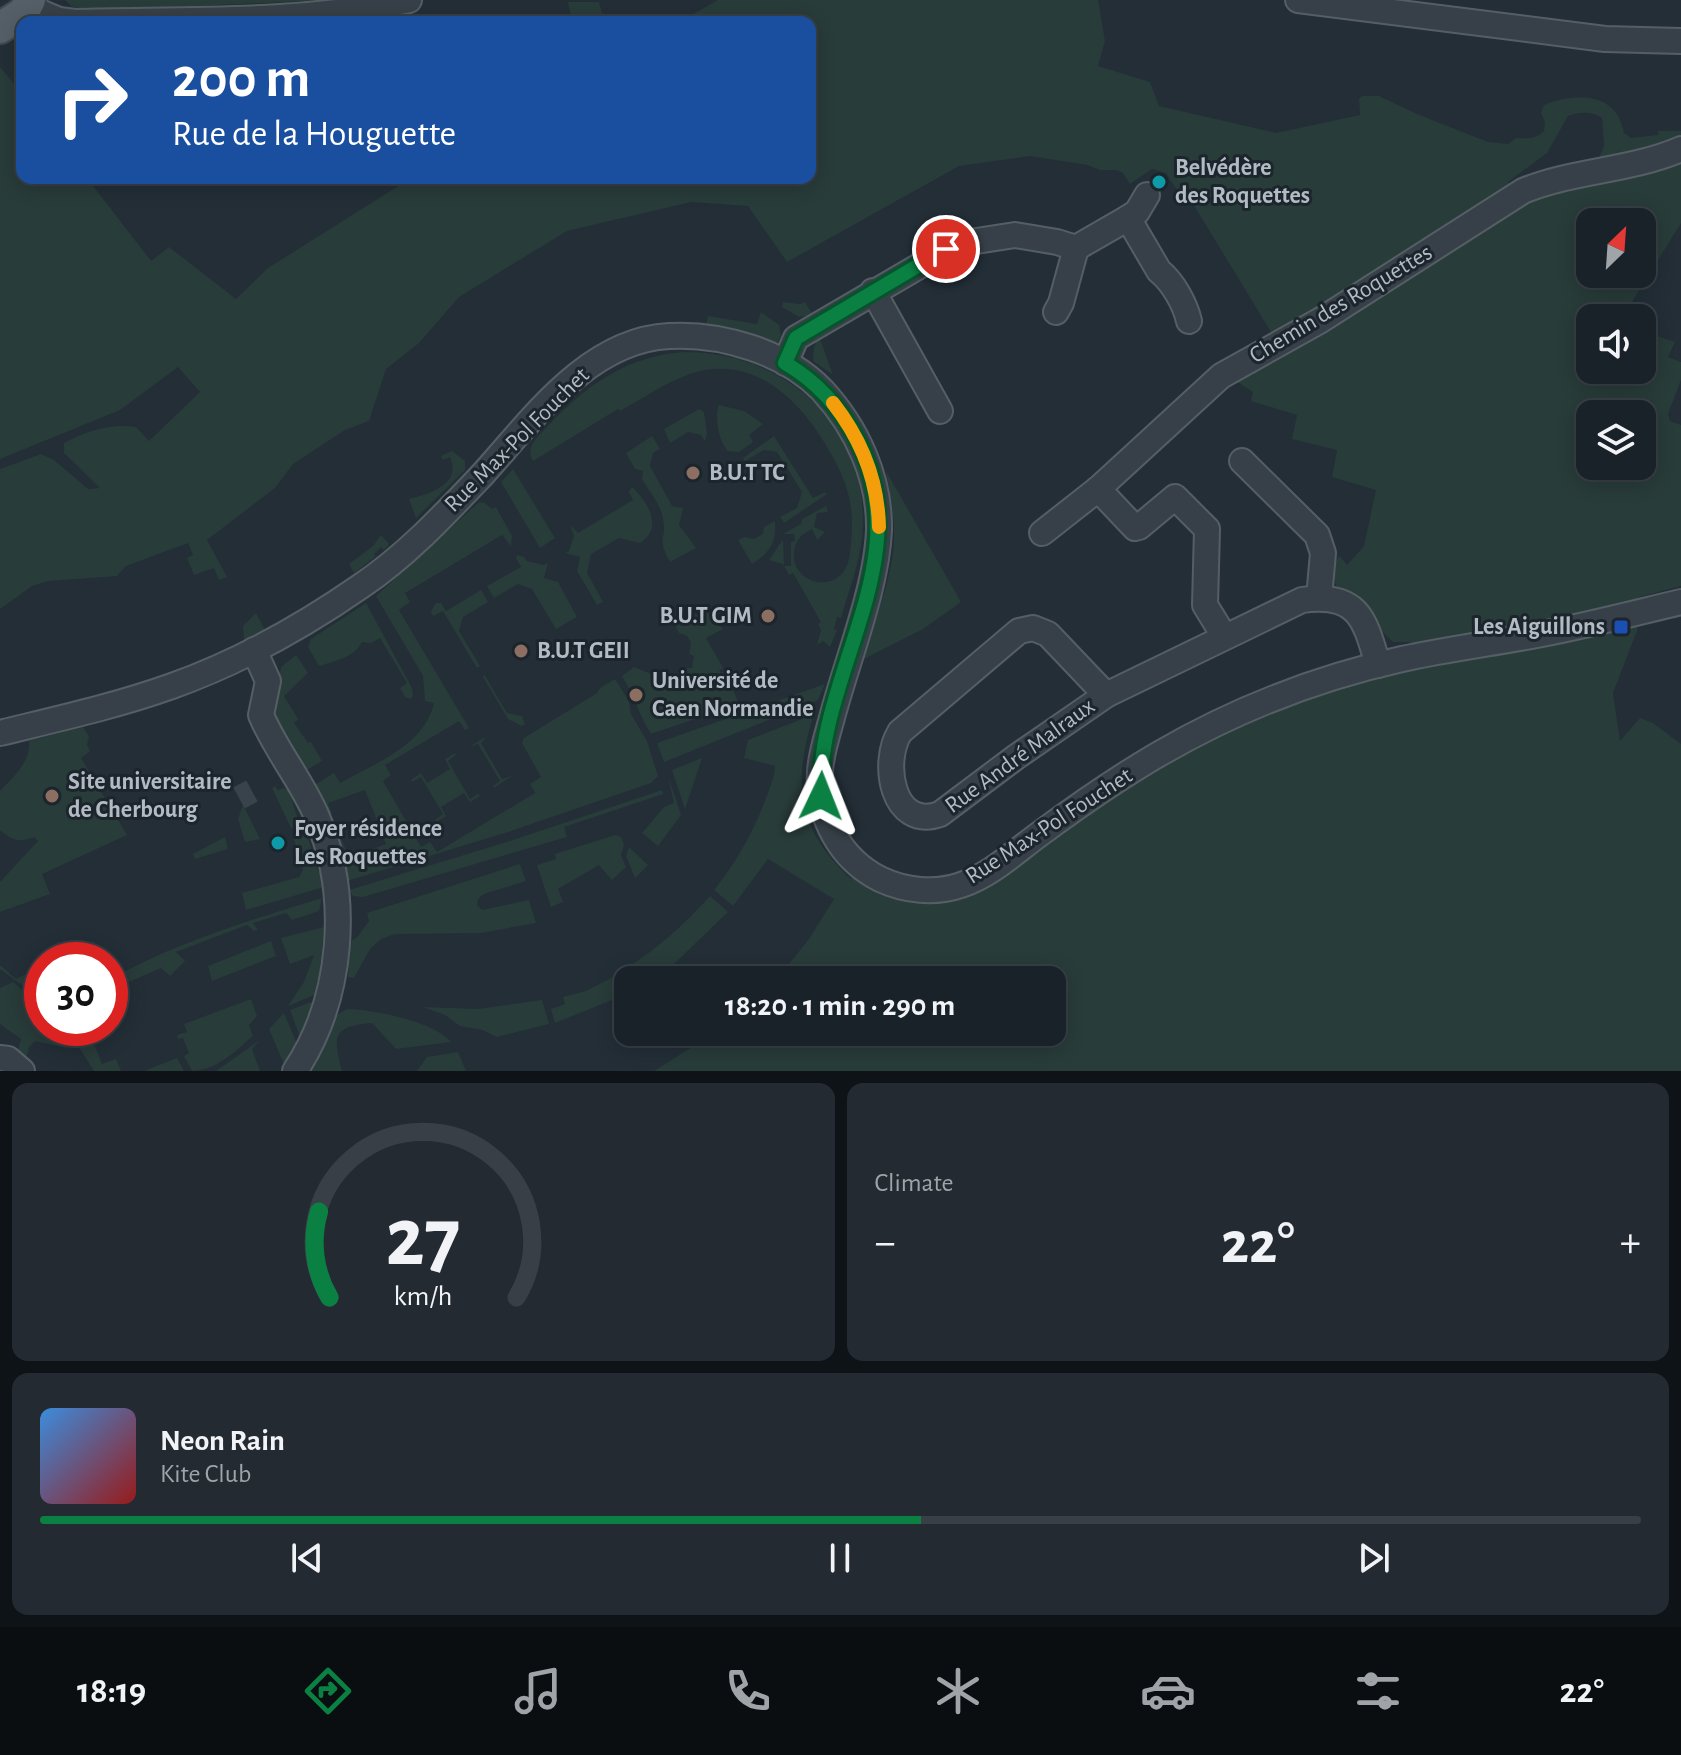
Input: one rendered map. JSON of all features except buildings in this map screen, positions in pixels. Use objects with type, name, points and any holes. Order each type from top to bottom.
[{"type":"street","points":[[261,16],[335,11],[409,0]]},
{"type":"street","points":[[1298,0],[1605,39],[1681,41]]},
{"type":"street","points":[[29,4],[52,16]]},
{"type":"street","name":"Chemin des Roquettes","points":[[1042,533],[1098,489],[1221,376],[1321,320],[1523,191],[1555,180],[1640,163],[1681,149]]},
{"type":"street","points":[[1056,312],[1076,248],[1137,212],[1147,195]]},
{"type":"street","points":[[1128,218],[1159,271],[1167,277],[1187,311],[1189,321]]},
{"type":"street","points":[[785,363],[796,338],[946,249],[968,241],[1025,236],[1076,248]]},
{"type":"street","points":[[873,291],[940,411]]},
{"type":"street","name":"Rue Max-Pol Fouchet","points":[[0,733],[155,692],[254,650],[299,626],[393,562],[473,484],[561,390],[598,361],[642,341],[674,336],[728,342],[785,363],[813,382],[836,407],[862,449],[876,494],[879,529],[873,572],[834,708],[820,774],[823,808],[831,830],[861,867],[883,880],[923,891],[948,888],[973,880],[1104,789],[1203,730],[1293,690],[1378,665],[1554,632],[1681,602]]},
{"type":"street","points":[[1242,461],[1317,535],[1323,559],[1319,598],[1338,601],[1358,614],[1367,628],[1378,665]]},
{"type":"street","points":[[1098,489],[1132,527],[1137,528],[1175,497],[1207,529],[1205,605],[1224,636]]},
{"type":"street","name":"Rue André Malraux","points":[[1106,695],[1048,634],[1033,628],[1019,631],[900,732],[891,761],[896,796],[906,808],[917,814],[928,817],[940,814],[1106,695],[1293,603],[1319,598]]},
{"type":"street","points":[[254,650],[268,681],[261,715],[317,817],[333,873],[337,901],[337,943],[330,984],[312,1039],[295,1071]]},
{"type":"street","points":[[0,1058],[8,1059],[22,1071]]},
{"type":"green space","points":[[65,0],[330,0],[88,11],[71,6]]},
{"type":"green space","points":[[718,0],[1098,0],[1105,41],[1098,66],[1150,82],[1159,106],[1276,133],[1360,115],[1359,99],[1362,96],[1379,96],[1488,142],[1508,144],[1516,138],[1538,136],[1544,131],[1545,122],[1541,113],[1544,105],[1582,97],[1604,103],[1613,110],[1620,119],[1624,133],[1631,138],[1658,135],[1658,131],[1681,131],[1681,142],[1603,162],[1599,158],[1604,146],[1602,118],[1590,113],[1568,116],[1547,153],[1508,182],[1512,189],[1681,156],[1681,223],[1656,263],[1656,208],[1576,208],[1576,288],[1641,288],[1631,304],[1576,304],[1576,384],[1656,384],[1656,336],[1675,342],[1668,357],[1681,362],[1681,380],[1668,414],[1670,421],[1681,425],[1681,586],[1639,597],[1637,631],[1613,693],[1620,741],[1640,718],[1653,723],[1681,744],[1681,1071],[654,1071],[694,1046],[1066,1046],[1066,966],[787,966],[834,899],[768,859],[733,906],[714,890],[750,835],[774,775],[775,766],[744,758],[748,740],[810,716],[812,720],[802,766],[804,807],[820,843],[834,861],[851,879],[861,867],[948,888],[1155,756],[1413,657],[1410,642],[1393,642],[1364,603],[1337,588],[1335,582],[1335,561],[1340,556],[1347,565],[1364,546],[1376,490],[1332,477],[1337,450],[1292,439],[1297,415],[1251,401],[1253,392],[1231,378],[1274,337],[1195,207],[1166,173],[1152,169],[1130,184],[1117,170],[1100,170],[1030,156],[959,166],[787,262],[748,206],[691,202],[567,231],[459,297],[419,343],[386,369],[369,421],[345,430],[293,464],[275,488],[207,540],[227,577],[219,580],[214,568],[194,575],[187,558],[193,555],[188,543],[126,566],[117,576],[48,581],[32,586],[0,609],[0,469],[41,454],[54,460],[88,489],[100,488],[64,453],[64,443],[90,432],[118,426],[136,427],[149,441],[200,392],[178,367],[120,410],[0,459],[0,67],[16,86],[16,184],[92,184],[151,261],[169,247],[236,299],[268,268],[401,184],[816,184],[816,16],[690,16]]},
{"type":"green space","points":[[568,2],[599,2],[602,16],[571,16]]},
{"type":"green space","points":[[783,302],[805,302],[813,315],[799,317],[782,307]]},
{"type":"green space","points":[[761,312],[779,325],[781,335],[777,344],[748,333],[706,325],[708,316],[757,324]]},
{"type":"green space","points":[[819,336],[833,375],[813,361]]},
{"type":"green space","points":[[685,352],[721,355],[754,364],[784,379],[811,399],[833,424],[849,453],[860,486],[863,522],[861,547],[830,647],[823,641],[817,645],[821,630],[818,624],[821,622],[793,573],[789,575],[784,566],[791,566],[791,542],[795,541],[794,534],[783,534],[826,506],[828,512],[817,513],[814,527],[825,532],[817,540],[812,529],[802,535],[794,552],[798,570],[804,576],[829,582],[844,571],[849,557],[852,531],[850,502],[841,475],[825,444],[812,424],[779,390],[759,378],[738,371],[715,369],[690,374],[620,411],[618,409],[533,461],[530,450],[538,437],[594,385],[645,359]]},
{"type":"green space","points":[[719,405],[744,411],[763,424],[749,435],[753,442],[739,452],[728,451],[722,442],[717,422]]},
{"type":"green space","points":[[699,409],[704,412],[705,441],[701,435],[688,432],[670,443],[664,429]]},
{"type":"green space","points":[[652,436],[660,449],[653,453],[650,466],[672,506],[683,508],[679,525],[696,548],[670,562],[663,543],[664,526],[660,509],[642,479],[643,471],[635,469],[626,453]]},
{"type":"green space","points":[[774,436],[813,498],[825,492],[827,494],[784,523],[780,517],[797,508],[802,492],[777,452],[764,450],[745,461],[743,458]]},
{"type":"green space","points":[[452,451],[465,461],[465,470],[416,518],[409,499],[434,491],[448,481],[453,466],[450,457],[443,460],[441,456]]},
{"type":"green space","points":[[513,469],[555,538],[540,548],[501,482]]},
{"type":"green space","points":[[886,471],[961,602],[923,629],[862,660],[882,601],[893,555],[894,522]]},
{"type":"green space","points":[[632,487],[648,507],[651,530],[640,543],[619,538],[591,554],[587,573],[603,602],[597,605],[577,571],[580,557],[565,553],[569,551],[574,536],[570,525],[578,533],[633,500],[629,492]]},
{"type":"green space","points":[[479,502],[492,509],[496,507],[512,536],[511,546],[502,535],[405,593],[410,602],[399,610],[469,728],[465,730],[459,721],[385,765],[391,775],[383,781],[421,847],[430,842],[437,852],[535,793],[530,784],[541,777],[522,743],[524,738],[615,679],[647,741],[658,776],[651,783],[508,832],[347,881],[335,832],[339,833],[349,858],[386,844],[365,790],[328,803],[332,813],[329,814],[313,786],[334,773],[340,783],[396,752],[420,731],[434,703],[425,701],[423,676],[376,596]]},
{"type":"green space","points":[[775,521],[771,546],[752,564],[738,540],[744,537],[754,539],[763,534],[764,527]]},
{"type":"green space","points":[[381,535],[389,544],[384,550],[381,547],[374,554],[375,557],[354,573],[349,564],[373,546]]},
{"type":"green space","points":[[783,539],[784,566],[769,560]]},
{"type":"green space","points":[[517,555],[527,561],[548,563],[544,578],[558,582],[577,617],[556,629],[532,589],[518,584],[494,598],[487,586],[521,567]]},
{"type":"green space","points":[[481,590],[488,602],[463,617],[459,631],[480,666],[477,668],[443,611],[433,616],[431,611],[436,603],[441,603],[446,611]]},
{"type":"green space","points":[[366,603],[412,688],[413,696],[410,699],[400,688],[407,683],[380,638],[371,643],[362,642],[349,655],[319,666],[308,647],[311,639]]},
{"type":"green space","points":[[709,609],[723,629],[706,638],[723,668],[719,671],[725,671],[739,704],[651,734],[622,676],[634,667],[671,682],[672,678],[676,680],[686,674],[687,668],[692,668],[694,656],[689,654],[691,642],[679,633],[675,625]]},
{"type":"green space","points":[[256,613],[265,630],[244,640],[243,626]]},
{"type":"green space","points":[[296,655],[308,673],[284,696],[298,719],[294,723],[308,743],[311,742],[322,761],[305,771],[273,714],[281,667]]},
{"type":"green space","points":[[484,674],[507,713],[522,716],[525,724],[522,726],[508,719]]},
{"type":"green space","points":[[825,684],[818,700],[664,762],[657,743]]},
{"type":"green space","name":"Site universitaire de Cherbourg","points":[[83,727],[89,736],[87,745],[90,751],[81,758],[127,835],[42,874],[50,894],[0,912],[0,882],[38,841],[34,837],[16,840],[0,830],[0,791],[24,762],[29,741]]},
{"type":"green space","points":[[487,736],[481,743],[502,779],[512,776],[494,788],[500,781],[478,744],[469,747]]},
{"type":"green space","points":[[455,753],[448,761],[470,799],[478,794],[480,796],[470,802],[464,793],[441,807],[446,816],[436,822],[443,814],[421,777],[411,780],[421,773],[427,783],[450,769],[445,759]]},
{"type":"green space","points":[[702,758],[685,809],[672,770]]},
{"type":"green space","points":[[668,776],[681,815],[658,846],[642,833],[664,807],[674,803]]},
{"type":"green space","points":[[275,786],[278,790],[284,788],[289,791],[300,826],[291,828],[272,788]]},
{"type":"green space","points":[[662,790],[663,794],[564,827],[567,837],[363,897],[353,896],[349,890],[510,841]]},
{"type":"green space","points":[[243,805],[260,839],[245,842],[238,819]]},
{"type":"green space","points":[[307,835],[319,873],[326,873],[327,886],[246,910],[242,893],[299,877],[303,870],[294,839]]},
{"type":"green space","points":[[615,835],[621,837],[624,845],[621,855],[626,867],[612,880],[599,865],[558,889],[563,902],[551,907],[537,865],[556,859],[555,854]]},
{"type":"green space","points":[[225,837],[228,849],[195,859],[193,854]]},
{"type":"green space","points":[[629,847],[648,865],[635,878],[626,856]]},
{"type":"green space","points":[[520,864],[526,881],[484,894],[477,905],[482,910],[529,900],[536,923],[481,933],[395,934],[381,939],[370,949],[354,978],[348,977],[350,942],[369,921],[367,913]]},
{"type":"green space","points":[[710,896],[728,912],[670,966],[629,966],[669,937]]},
{"type":"green space","points":[[322,898],[319,911],[292,920],[286,913],[253,923],[258,930],[254,931],[247,925],[176,952],[185,961],[170,976],[161,968],[128,982],[128,970],[241,924]]},
{"type":"green space","points":[[324,927],[320,971],[314,995],[288,1006],[304,982],[314,955],[290,964],[281,938]]},
{"type":"green space","points":[[271,941],[276,956],[212,981],[208,966]]},
{"type":"green space","points":[[0,965],[16,979],[24,975],[24,987],[0,969]]},
{"type":"green space","points":[[614,977],[614,999],[555,1023],[551,1009],[565,1004],[563,997],[586,991]]},
{"type":"green space","points":[[13,982],[24,992],[24,1046],[30,1046],[26,1061],[16,1056],[21,1039],[0,1024],[0,988]]},
{"type":"green space","points":[[251,999],[257,1016],[249,1025],[253,1036],[217,1064],[192,1071],[184,1056],[189,1053],[183,1038],[178,1039],[177,1035],[187,1032],[184,1024]]},
{"type":"green space","points":[[542,1000],[549,1024],[497,1037],[482,1030],[460,1026],[445,1015],[423,1007],[478,1009]]},
{"type":"green space","points":[[314,1001],[300,1037],[290,1010]]},
{"type":"green space","points":[[347,1009],[387,1014],[418,1023],[451,1042],[396,1049],[372,1023],[349,1027],[343,1030],[337,1041],[342,1071],[311,1071],[337,1015]]},
{"type":"green space","points":[[284,1013],[297,1044],[288,1061],[283,1062],[269,1029]]},
{"type":"green space","points":[[260,1040],[252,1049],[260,1071],[216,1071]]},
{"type":"green space","points":[[78,1046],[95,1046],[102,1064],[116,1059],[121,1071],[94,1071]]},
{"type":"green space","points":[[458,1052],[466,1071],[417,1071],[427,1057]]},
{"type":"green space","points":[[177,1058],[184,1071],[144,1071]]},
{"type":"tunnel","points":[[239,798],[252,791]]},
{"type":"slow traffic","points":[[833,403],[862,449],[876,494],[879,527]]},
{"type":"place","name":"Belvédère des Roquettes","points":[[1159,182]]},
{"type":"place","name":"B.U.T TC","points":[[693,473]]},
{"type":"place","name":"B.U.T GIM","points":[[768,616]]},
{"type":"place","name":"Les Aiguillons","points":[[1621,627]]},
{"type":"place","name":"B.U.T GEII","points":[[521,651]]},
{"type":"place","name":"Université de Caen Normandie","points":[[636,695]]},
{"type":"place","name":"Site universitaire de Cherbourg","points":[[52,796]]},
{"type":"place","name":"Foyer résidence Les Roquettes","points":[[278,843]]},
{"type":"route","points":[[821,796],[822,754],[873,572],[878,511],[866,460],[851,428],[813,382],[785,363],[796,338],[946,249]]}]
